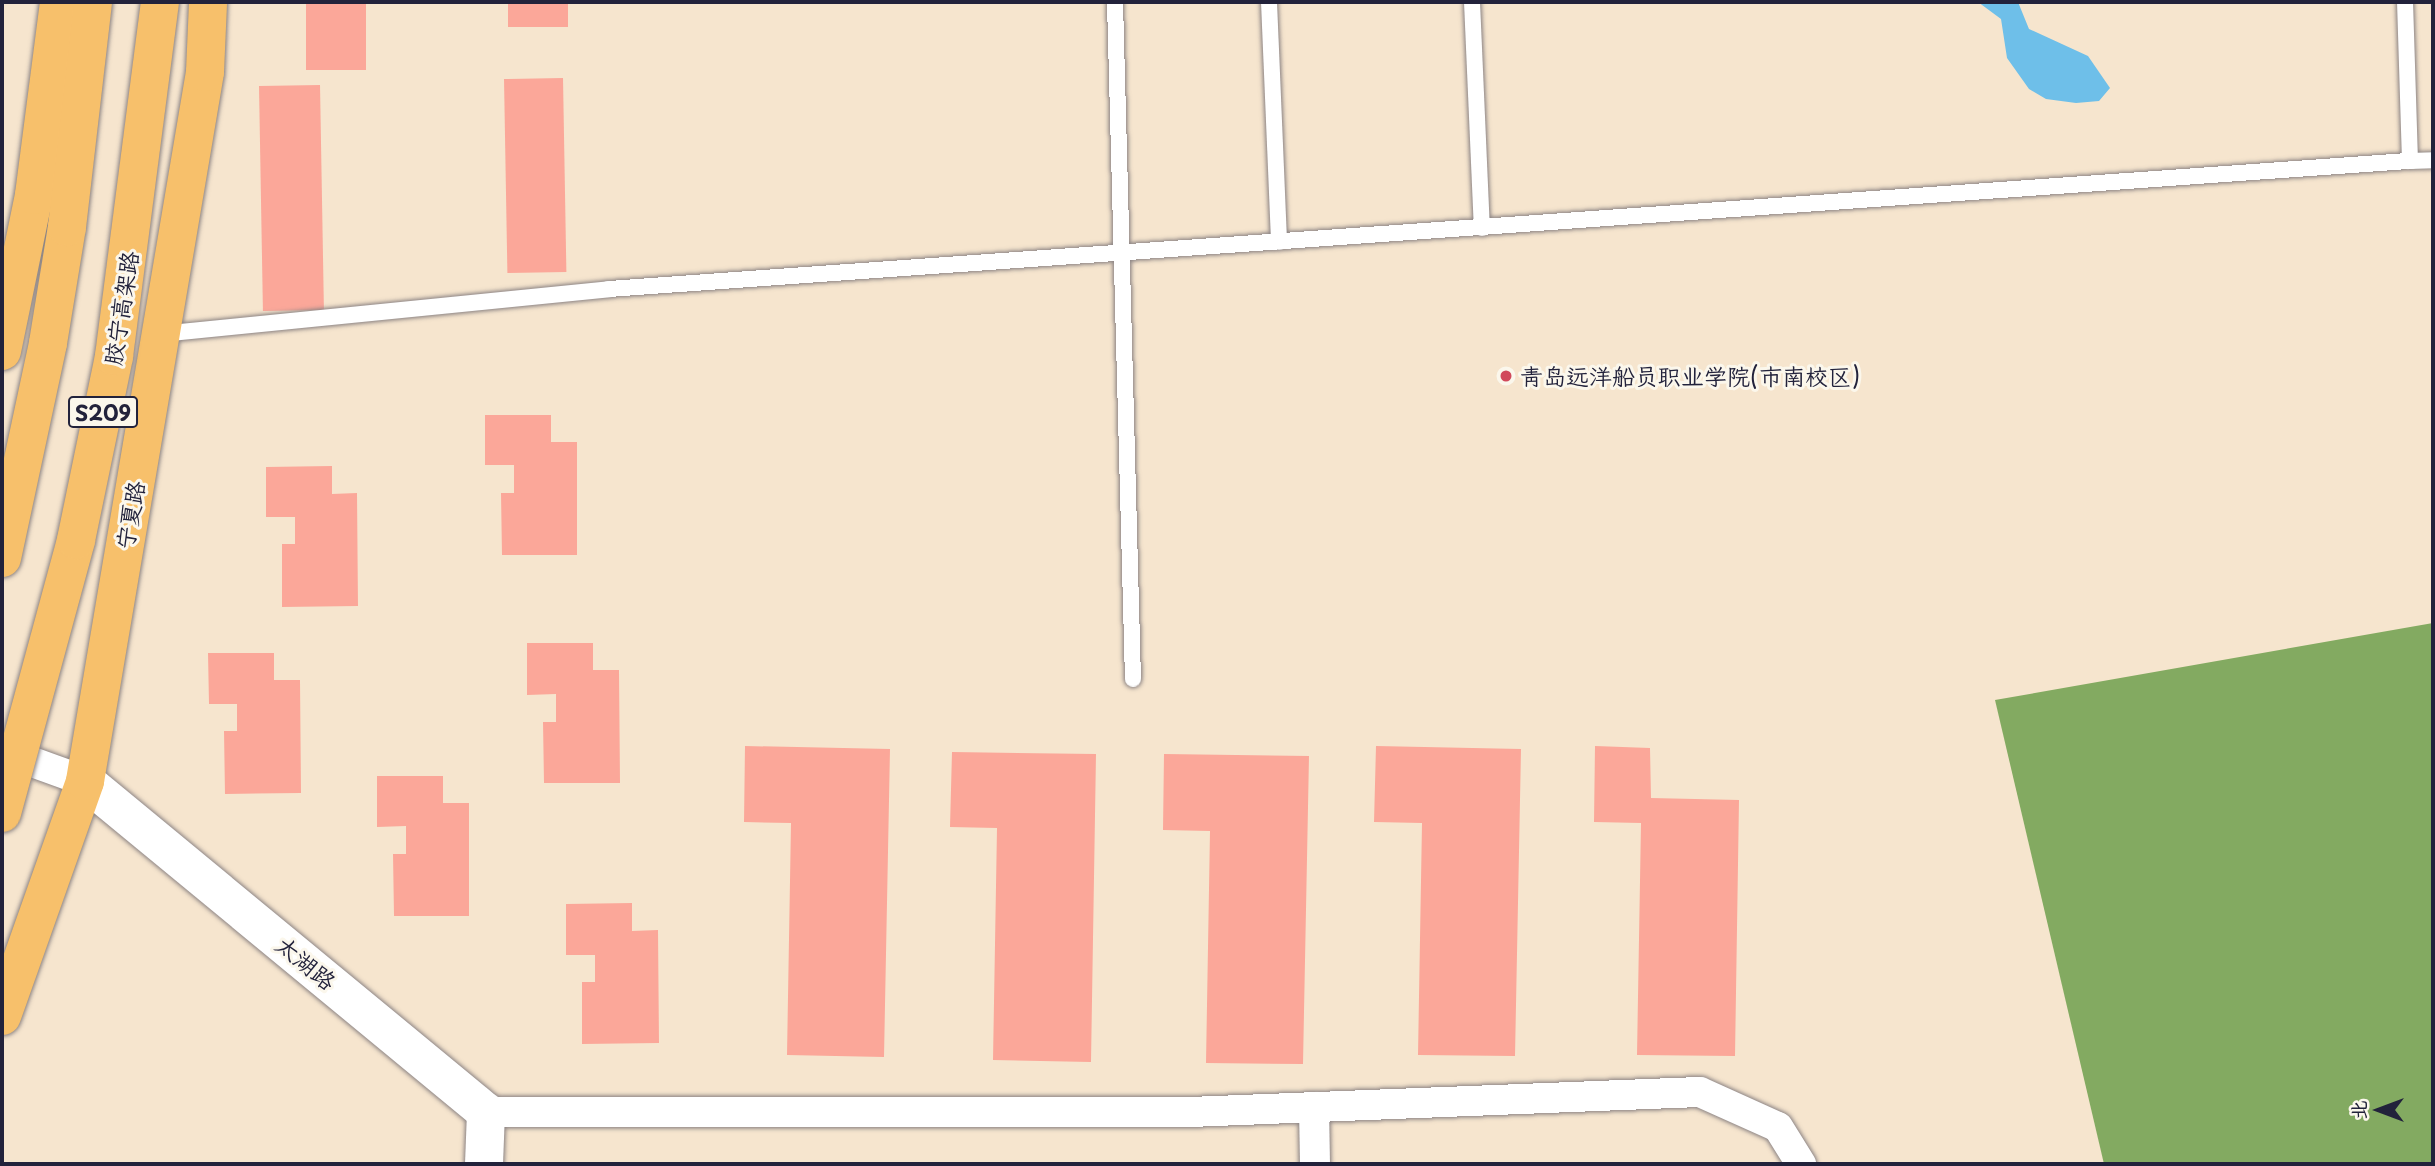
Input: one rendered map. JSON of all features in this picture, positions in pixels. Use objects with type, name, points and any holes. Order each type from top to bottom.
[{"type":"main road","points":[[2,351],[34,195],[59,2]]},
{"type":"main road","name":"S209","points":[[2,558],[57,292],[93,2]]},
{"type":"main road","name":"胶宁高架路","points":[[2,813],[76,540],[114,356],[160,2]]},
{"type":"main road","name":"宁夏路","points":[[2,1016],[85,781],[205,72],[208,2]]},
{"type":"street","points":[[2,751],[85,781]]},
{"type":"street","name":"太湖路","points":[[85,781],[486,1112]]},
{"type":"street","points":[[484,1164],[486,1112],[1190,1112],[1700,1092],[1777,1127],[1801,1164]]},
{"type":"street","points":[[1314,1107],[1315,1164]]},
{"type":"lane","points":[[1115,2],[1133,680]]},
{"type":"lane","points":[[1269,2],[1279,242]]},
{"type":"lane","points":[[1472,2],[1482,228]]},
{"type":"lane","points":[[2405,2],[2410,161]]},
{"type":"lane","points":[[161,334],[609,289],[2433,160]]},
{"type":"green space","points":[[2433,623],[2433,1164],[2104,1164],[1995,700]]},
{"type":"water","points":[[1978,2],[2018,2],[2029,29],[2088,56],[2110,88],[2099,101],[2076,103],[2046,99],[2029,89],[2007,58],[2001,19]]},
{"type":"building","points":[[306,2],[366,2],[366,70],[306,70]]},
{"type":"building","points":[[508,2],[568,2],[568,27],[508,27]]},
{"type":"building","points":[[563,78],[566,272],[507,273],[504,79]]},
{"type":"building","points":[[320,85],[324,310],[263,311],[259,86]]},
{"type":"building","points":[[485,415],[551,415],[551,442],[577,442],[577,555],[502,555],[501,493],[514,493],[514,465],[485,465]]},
{"type":"building","points":[[332,466],[332,494],[357,493],[358,606],[282,607],[282,544],[295,544],[295,517],[266,517],[266,467]]},
{"type":"building","points":[[527,643],[593,643],[593,670],[619,670],[620,783],[544,783],[543,722],[556,722],[556,694],[527,695]]},
{"type":"building","points":[[208,653],[274,653],[274,680],[300,680],[301,793],[225,794],[224,731],[237,731],[237,704],[209,704]]},
{"type":"building","points":[[745,746],[890,749],[884,1057],[787,1055],[791,823],[744,822]]},
{"type":"building","points":[[1376,746],[1521,749],[1515,1056],[1418,1055],[1422,823],[1374,822]]},
{"type":"building","points":[[1595,746],[1650,748],[1651,798],[1739,800],[1735,1056],[1637,1055],[1641,823],[1594,822]]},
{"type":"building","points":[[952,752],[1096,754],[1091,1062],[993,1060],[997,828],[950,827]]},
{"type":"building","points":[[1164,754],[1309,756],[1303,1064],[1206,1063],[1210,831],[1163,830]]},
{"type":"building","points":[[377,776],[443,776],[443,803],[469,803],[469,916],[394,916],[393,854],[406,854],[406,826],[377,827]]},
{"type":"building","points":[[632,903],[632,931],[658,930],[659,1043],[582,1044],[582,982],[595,982],[595,955],[566,955],[566,904]]},
{"type":"place","name":"青岛远洋船员职业学院(市南校区)","points":[[1506,376]]}]
